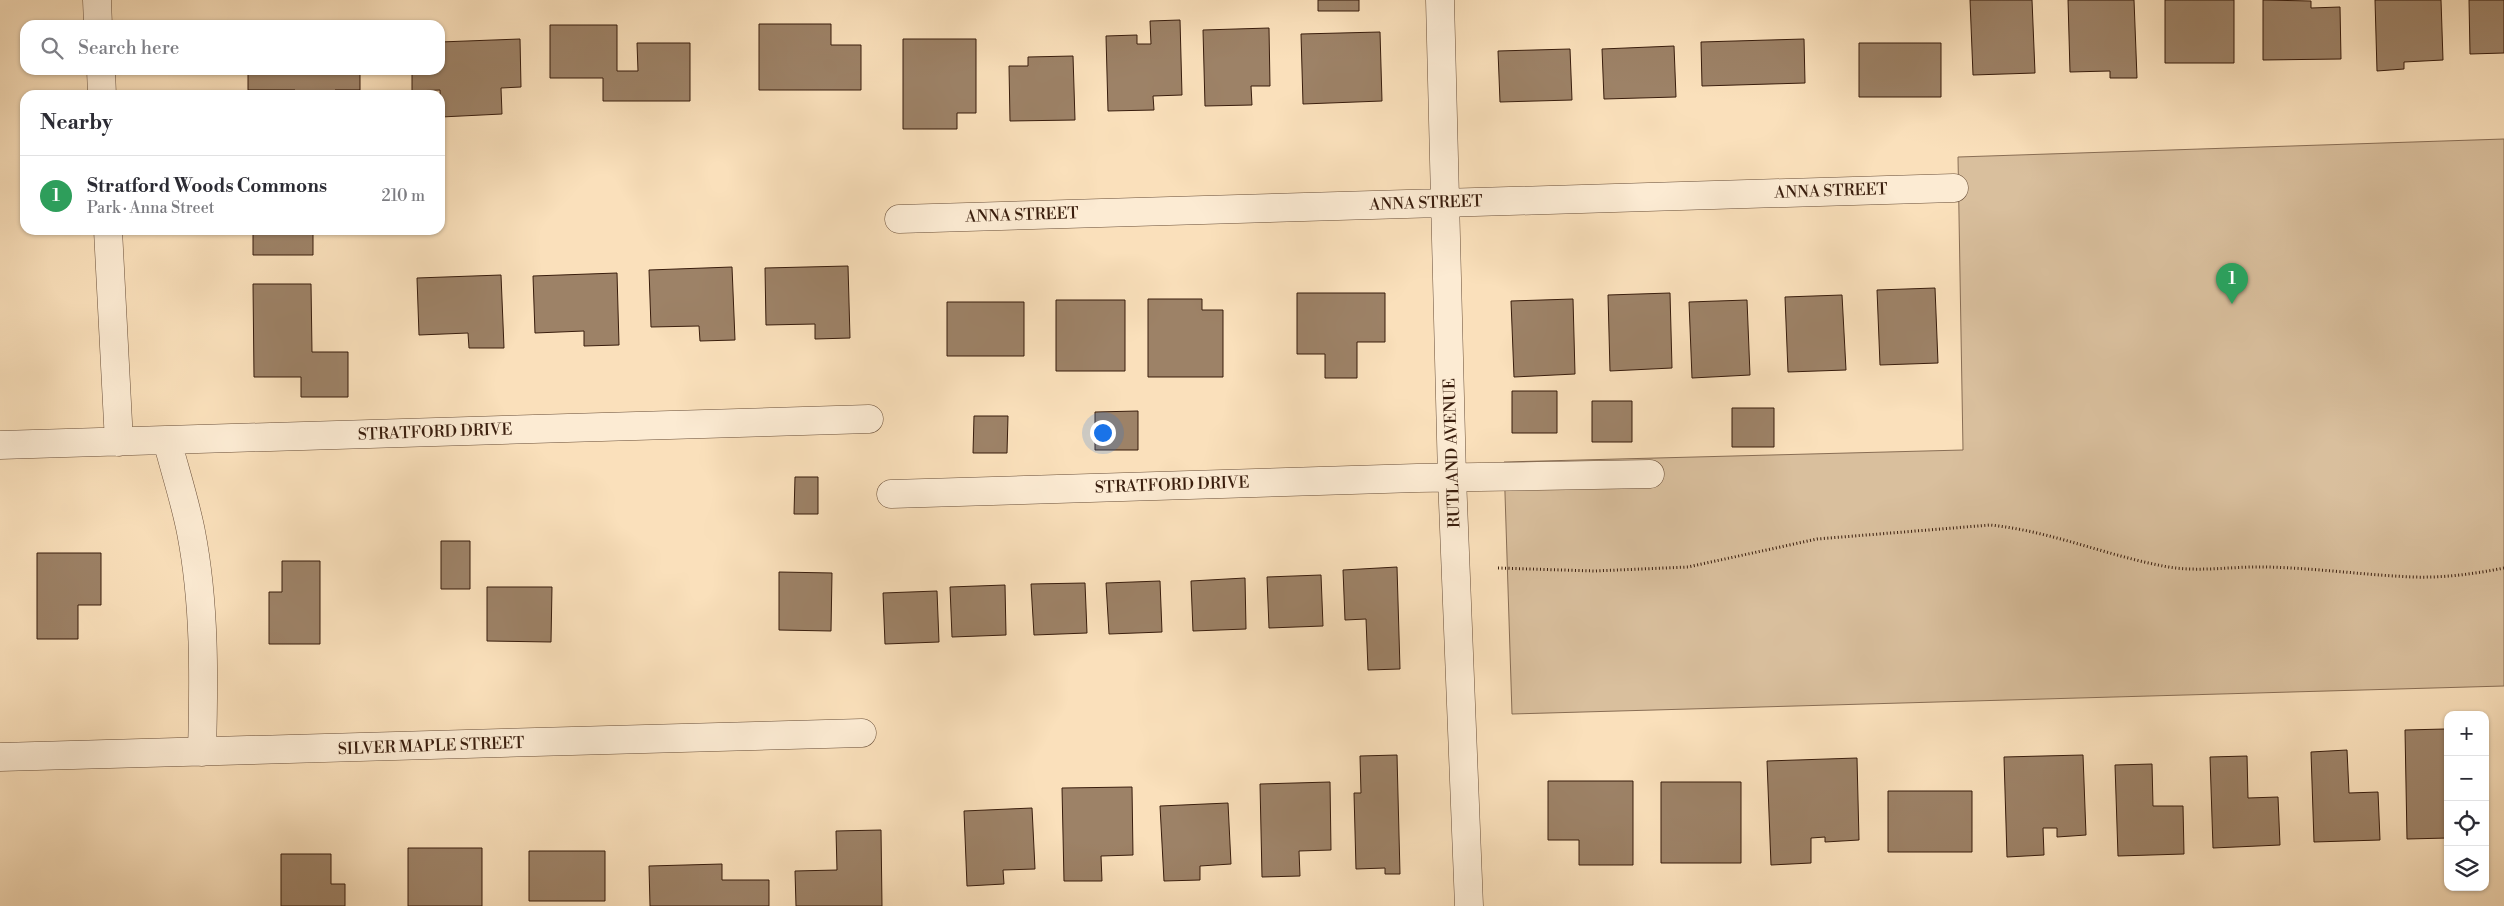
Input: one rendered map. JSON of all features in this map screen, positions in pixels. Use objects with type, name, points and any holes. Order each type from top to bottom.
[{"type":"street","points":[[97,0],[98,20]]},
{"type":"street","name":"RUTLAND AVENUE","points":[[1440,0],[1452,478],[1469,906]]},
{"type":"street","points":[[100,75],[102,90]]},
{"type":"street","name":"ANNA STREET","points":[[899,219],[1954,188]]},
{"type":"street","points":[[108,235],[119,442]]},
{"type":"street","name":"STRATFORD DRIVE","points":[[0,444],[869,419]]},
{"type":"street","points":[[167,440],[191,532],[201,615],[204,686],[202,752]]},
{"type":"street","name":"STRATFORD DRIVE","points":[[892,494],[1650,474]]},
{"type":"street","name":"SILVER MAPLE STREET","points":[[0,757],[862,734]]},
{"type":"path","points":[[1498,568],[1594,571],[1688,567],[1818,539],[1929,532],[1963,526],[1990,525],[2044,534],[2120,557],[2166,567],[2210,569],[2264,567],[2413,577],[2443,576],[2504,568]]},
{"type":"shaded area","points":[[2504,139],[2504,686],[1512,714],[1504,462],[1963,450],[1958,157]]},
{"type":"building","points":[[1318,0],[1359,0],[1359,11],[1318,11]]},
{"type":"building","points":[[1970,0],[2032,0],[2035,73],[1973,75]]},
{"type":"building","points":[[2068,0],[2134,0],[2137,78],[2110,78],[2110,71],[2070,72]]},
{"type":"building","points":[[2165,0],[2234,0],[2234,63],[2165,63]]},
{"type":"building","points":[[2263,0],[2311,1],[2311,8],[2340,7],[2341,59],[2263,60]]},
{"type":"building","points":[[2375,0],[2441,0],[2443,60],[2404,62],[2404,69],[2377,71]]},
{"type":"building","points":[[2469,0],[2504,0],[2504,53],[2470,54]]},
{"type":"building","points":[[1180,20],[1182,95],[1153,96],[1154,110],[1108,111],[1106,36],[1137,35],[1137,44],[1151,44],[1150,21]]},
{"type":"building","points":[[759,24],[831,24],[831,45],[861,45],[861,90],[759,90]]},
{"type":"building","points":[[550,25],[617,25],[617,71],[638,71],[637,43],[690,43],[690,101],[603,101],[603,78],[550,78]]},
{"type":"building","points":[[1269,28],[1270,86],[1251,86],[1252,105],[1205,106],[1203,30]]},
{"type":"building","points":[[1380,32],[1382,101],[1303,104],[1301,34]]},
{"type":"building","points":[[520,39],[521,87],[501,88],[502,114],[445,117],[445,90],[412,90],[412,75],[445,75],[445,42]]},
{"type":"building","points":[[903,39],[976,39],[976,113],[957,113],[957,129],[903,129]]},
{"type":"building","points":[[1804,39],[1805,83],[1702,86],[1701,42]]},
{"type":"building","points":[[1859,43],[1941,43],[1941,97],[1859,97]]},
{"type":"building","points":[[1674,46],[1676,97],[1604,99],[1602,49]]},
{"type":"building","points":[[1570,49],[1572,100],[1500,102],[1498,51]]},
{"type":"building","points":[[1073,56],[1075,120],[1010,121],[1009,66],[1028,66],[1028,57]]},
{"type":"building","points":[[248,75],[360,75],[360,90],[248,90]]},
{"type":"building","points":[[253,235],[313,235],[313,255],[253,255]]},
{"type":"building","points":[[848,266],[850,338],[815,339],[815,324],[766,325],[765,268]]},
{"type":"building","points":[[732,267],[735,340],[700,341],[699,326],[651,327],[649,270]]},
{"type":"building","points":[[617,273],[619,345],[584,346],[584,331],[535,333],[533,276]]},
{"type":"building","points":[[501,275],[504,348],[469,348],[468,333],[419,335],[417,278]]},
{"type":"building","points":[[253,284],[311,284],[312,352],[348,352],[348,397],[301,397],[301,377],[254,377]]},
{"type":"building","points":[[1935,288],[1938,363],[1880,365],[1877,290]]},
{"type":"building","points":[[1297,293],[1385,293],[1385,342],[1357,342],[1357,378],[1325,378],[1325,354],[1297,354]]},
{"type":"building","points":[[1670,293],[1672,368],[1610,371],[1608,295]]},
{"type":"building","points":[[1842,295],[1846,370],[1788,372],[1785,297]]},
{"type":"building","points":[[1148,299],[1202,299],[1202,310],[1223,310],[1223,377],[1148,377]]},
{"type":"building","points":[[1573,299],[1575,374],[1514,377],[1511,301]]},
{"type":"building","points":[[1056,300],[1125,300],[1125,371],[1056,371]]},
{"type":"building","points":[[1747,300],[1750,375],[1692,378],[1689,302]]},
{"type":"building","points":[[947,302],[1024,302],[1024,356],[947,356]]},
{"type":"building","points":[[1512,391],[1557,391],[1557,433],[1512,433]]},
{"type":"building","points":[[1592,401],[1632,401],[1632,442],[1592,442]]},
{"type":"building","points":[[1732,408],[1774,408],[1774,447],[1732,447]]},
{"type":"building","points":[[1138,411],[1138,450],[1095,450],[1095,412]]},
{"type":"building","points":[[974,416],[1008,416],[1007,453],[973,453]]},
{"type":"building","points":[[795,477],[818,477],[818,514],[794,514]]},
{"type":"building","points":[[441,541],[470,541],[470,589],[441,589]]},
{"type":"building","points":[[37,553],[101,553],[101,605],[78,605],[78,639],[37,639]]},
{"type":"building","points":[[282,561],[320,561],[320,644],[269,644],[269,592],[282,592]]},
{"type":"building","points":[[1397,567],[1400,669],[1368,670],[1366,619],[1345,620],[1343,570]]},
{"type":"building","points":[[779,572],[832,573],[831,631],[779,630]]},
{"type":"building","points":[[1321,575],[1323,626],[1269,628],[1267,577]]},
{"type":"building","points":[[1245,578],[1246,629],[1193,631],[1191,581]]},
{"type":"building","points":[[1160,581],[1162,632],[1109,634],[1106,583]]},
{"type":"building","points":[[1085,583],[1087,633],[1034,635],[1031,584]]},
{"type":"building","points":[[1005,585],[1006,635],[952,637],[950,587]]},
{"type":"building","points":[[487,587],[552,587],[551,642],[487,641]]},
{"type":"building","points":[[937,591],[939,642],[885,644],[883,593]]},
{"type":"building","points":[[2444,729],[2444,838],[2407,839],[2405,730]]},
{"type":"building","points":[[2347,750],[2349,793],[2378,792],[2380,840],[2314,842],[2311,752]]},
{"type":"building","points":[[1397,755],[1400,874],[1385,874],[1385,868],[1356,869],[1354,793],[1361,793],[1360,756]]},
{"type":"building","points":[[2083,755],[2086,835],[2057,837],[2057,828],[2043,828],[2044,855],[2007,857],[2004,757]]},
{"type":"building","points":[[2247,756],[2248,798],[2278,797],[2280,845],[2213,848],[2210,757]]},
{"type":"building","points":[[1857,758],[1859,840],[1825,842],[1825,837],[1811,838],[1811,863],[1771,865],[1767,761]]},
{"type":"building","points":[[2152,764],[2153,806],[2183,806],[2184,854],[2118,856],[2115,765]]},
{"type":"building","points":[[1548,781],[1633,781],[1633,865],[1579,865],[1579,840],[1548,840]]},
{"type":"building","points":[[1330,782],[1331,850],[1299,851],[1300,876],[1262,877],[1260,784]]},
{"type":"building","points":[[1661,782],[1741,782],[1741,863],[1661,863]]},
{"type":"building","points":[[1132,787],[1133,855],[1101,856],[1102,881],[1064,881],[1062,788]]},
{"type":"building","points":[[1888,791],[1972,791],[1972,852],[1888,852]]},
{"type":"building","points":[[1228,803],[1231,864],[1200,866],[1200,880],[1164,881],[1160,806]]},
{"type":"building","points":[[1032,808],[1035,869],[1003,870],[1004,884],[967,886],[964,811]]},
{"type":"building","points":[[881,830],[882,906],[796,906],[795,871],[837,870],[836,831]]},
{"type":"building","points":[[408,848],[482,848],[482,906],[408,906]]},
{"type":"building","points":[[529,851],[605,851],[605,901],[529,901]]},
{"type":"building","points":[[281,854],[331,854],[331,884],[345,884],[345,906],[281,906]]},
{"type":"building","points":[[722,864],[722,880],[769,880],[769,906],[650,906],[649,866]]},
{"type":"place","name":"Stratford Woods Commons","points":[[2232,304]]}]
